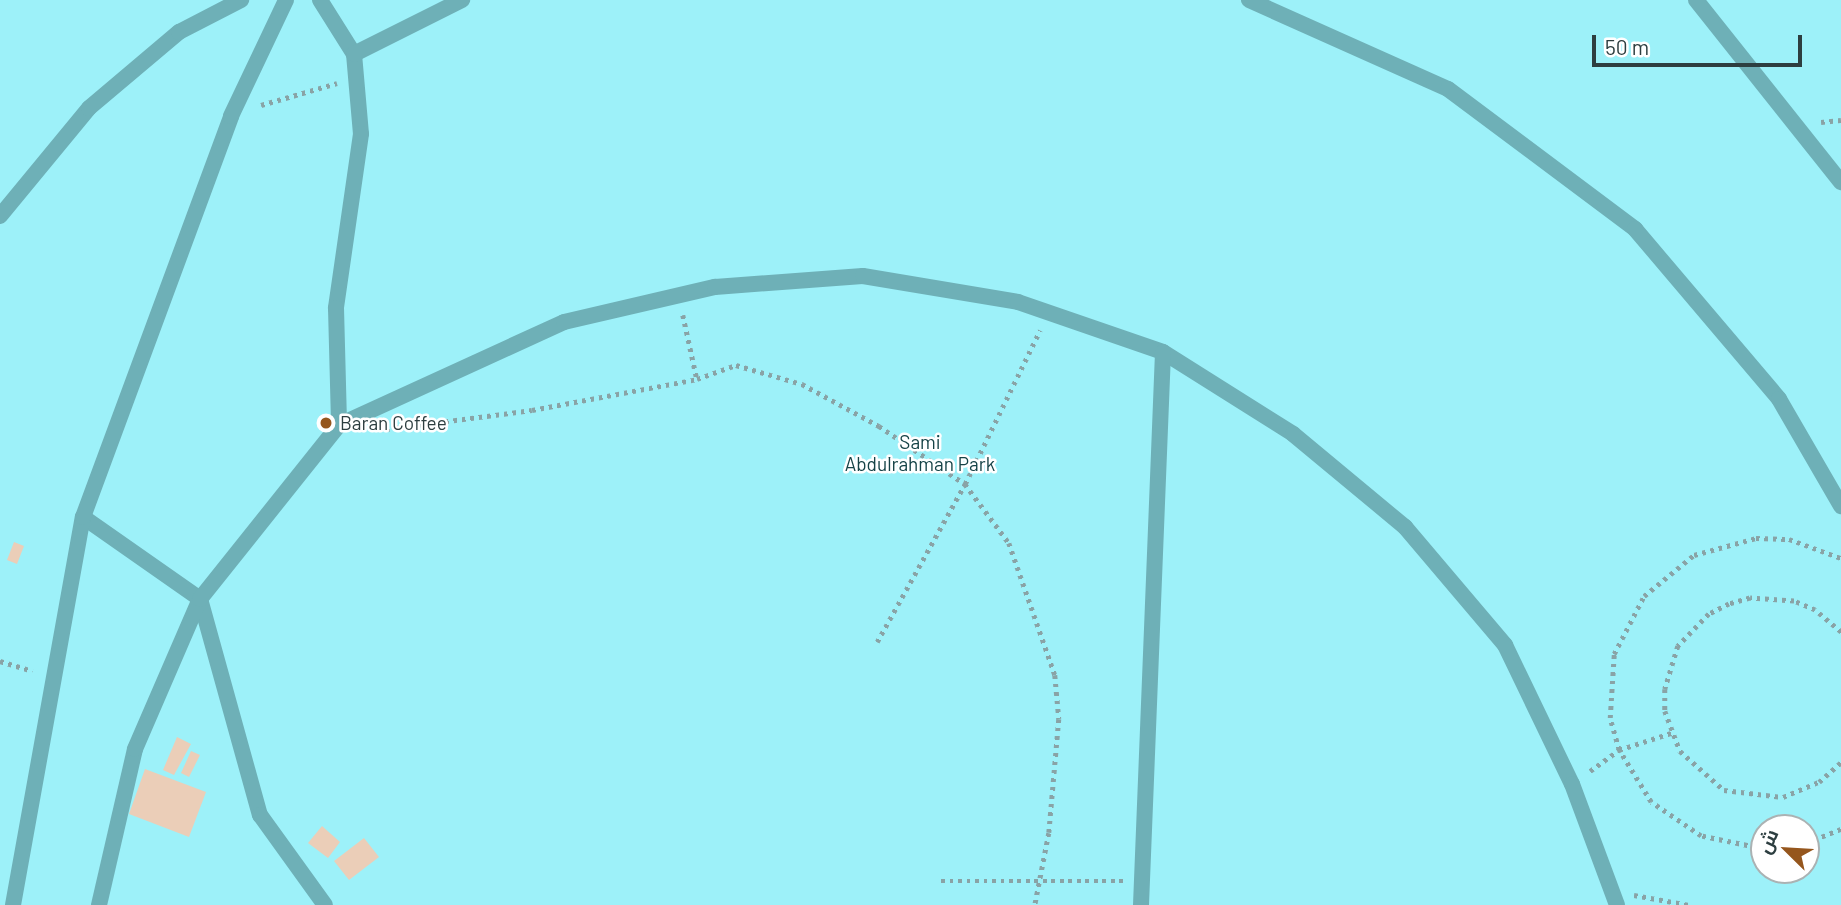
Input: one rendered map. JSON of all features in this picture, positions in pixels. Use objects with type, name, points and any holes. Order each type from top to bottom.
[{"type":"lane","points":[[0,216],[89,108],[179,32],[241,0]]},
{"type":"lane","points":[[13,905],[83,517],[230,116],[286,0]]},
{"type":"lane","points":[[320,0],[354,54],[361,134],[336,307],[339,425]]},
{"type":"lane","points":[[354,54],[462,0]]},
{"type":"lane","points":[[1249,0],[1448,89],[1636,229],[1779,399],[1841,506]]},
{"type":"lane","points":[[1696,0],[1841,182]]},
{"type":"lane","points":[[99,905],[135,749],[200,599],[339,425],[564,322],[715,287],[863,276],[1018,302],[1163,352],[1293,434],[1405,527],[1505,645],[1572,784],[1616,899]]},
{"type":"lane","points":[[1141,905],[1163,352]]},
{"type":"lane","points":[[83,517],[200,599],[260,815],[325,905]]},
{"type":"path","points":[[230,116],[356,78]]},
{"type":"path","points":[[680,297],[697,379]]},
{"type":"path","points":[[877,642],[965,484],[1048,314]]},
{"type":"path","points":[[339,425],[386,429],[452,424],[697,379],[736,365],[802,384],[879,426],[965,484],[1009,543],[1055,675],[1059,719],[1041,881],[1035,905]]},
{"type":"path","points":[[1750,848],[1730,846],[1674,821],[1651,802],[1619,750],[1609,697],[1614,653],[1638,605],[1667,573],[1724,543],[1756,538],[1789,539],[1841,558]]},
{"type":"path","points":[[1841,632],[1815,610],[1772,597],[1750,598],[1709,614],[1678,646],[1669,667],[1665,689],[1671,733],[1692,767],[1743,796],[1801,791],[1841,762]]},
{"type":"path","points":[[0,661],[54,676]]},
{"type":"path","points":[[1572,784],[1619,750],[1671,733]]},
{"type":"path","points":[[1820,837],[1841,829]]},
{"type":"path","points":[[941,881],[1142,881]]},
{"type":"path","points":[[1616,899],[1689,905]]},
{"type":"green space","name":"Sami Abdulrahman Park","points":[[0,0],[1841,0],[1841,905],[0,905]]},
{"type":"building","points":[[14,542],[24,546],[17,564],[7,560]]},
{"type":"building","points":[[177,737],[191,744],[174,775],[163,770]]},
{"type":"building","points":[[191,751],[200,755],[189,777],[181,773]]},
{"type":"building","points":[[145,769],[206,792],[189,837],[129,814]]},
{"type":"building","points":[[322,826],[340,842],[328,858],[308,843]]},
{"type":"building","points":[[364,838],[379,857],[349,880],[334,861]]},
{"type":"place","name":"Baran Coffee","points":[[326,423]]}]
